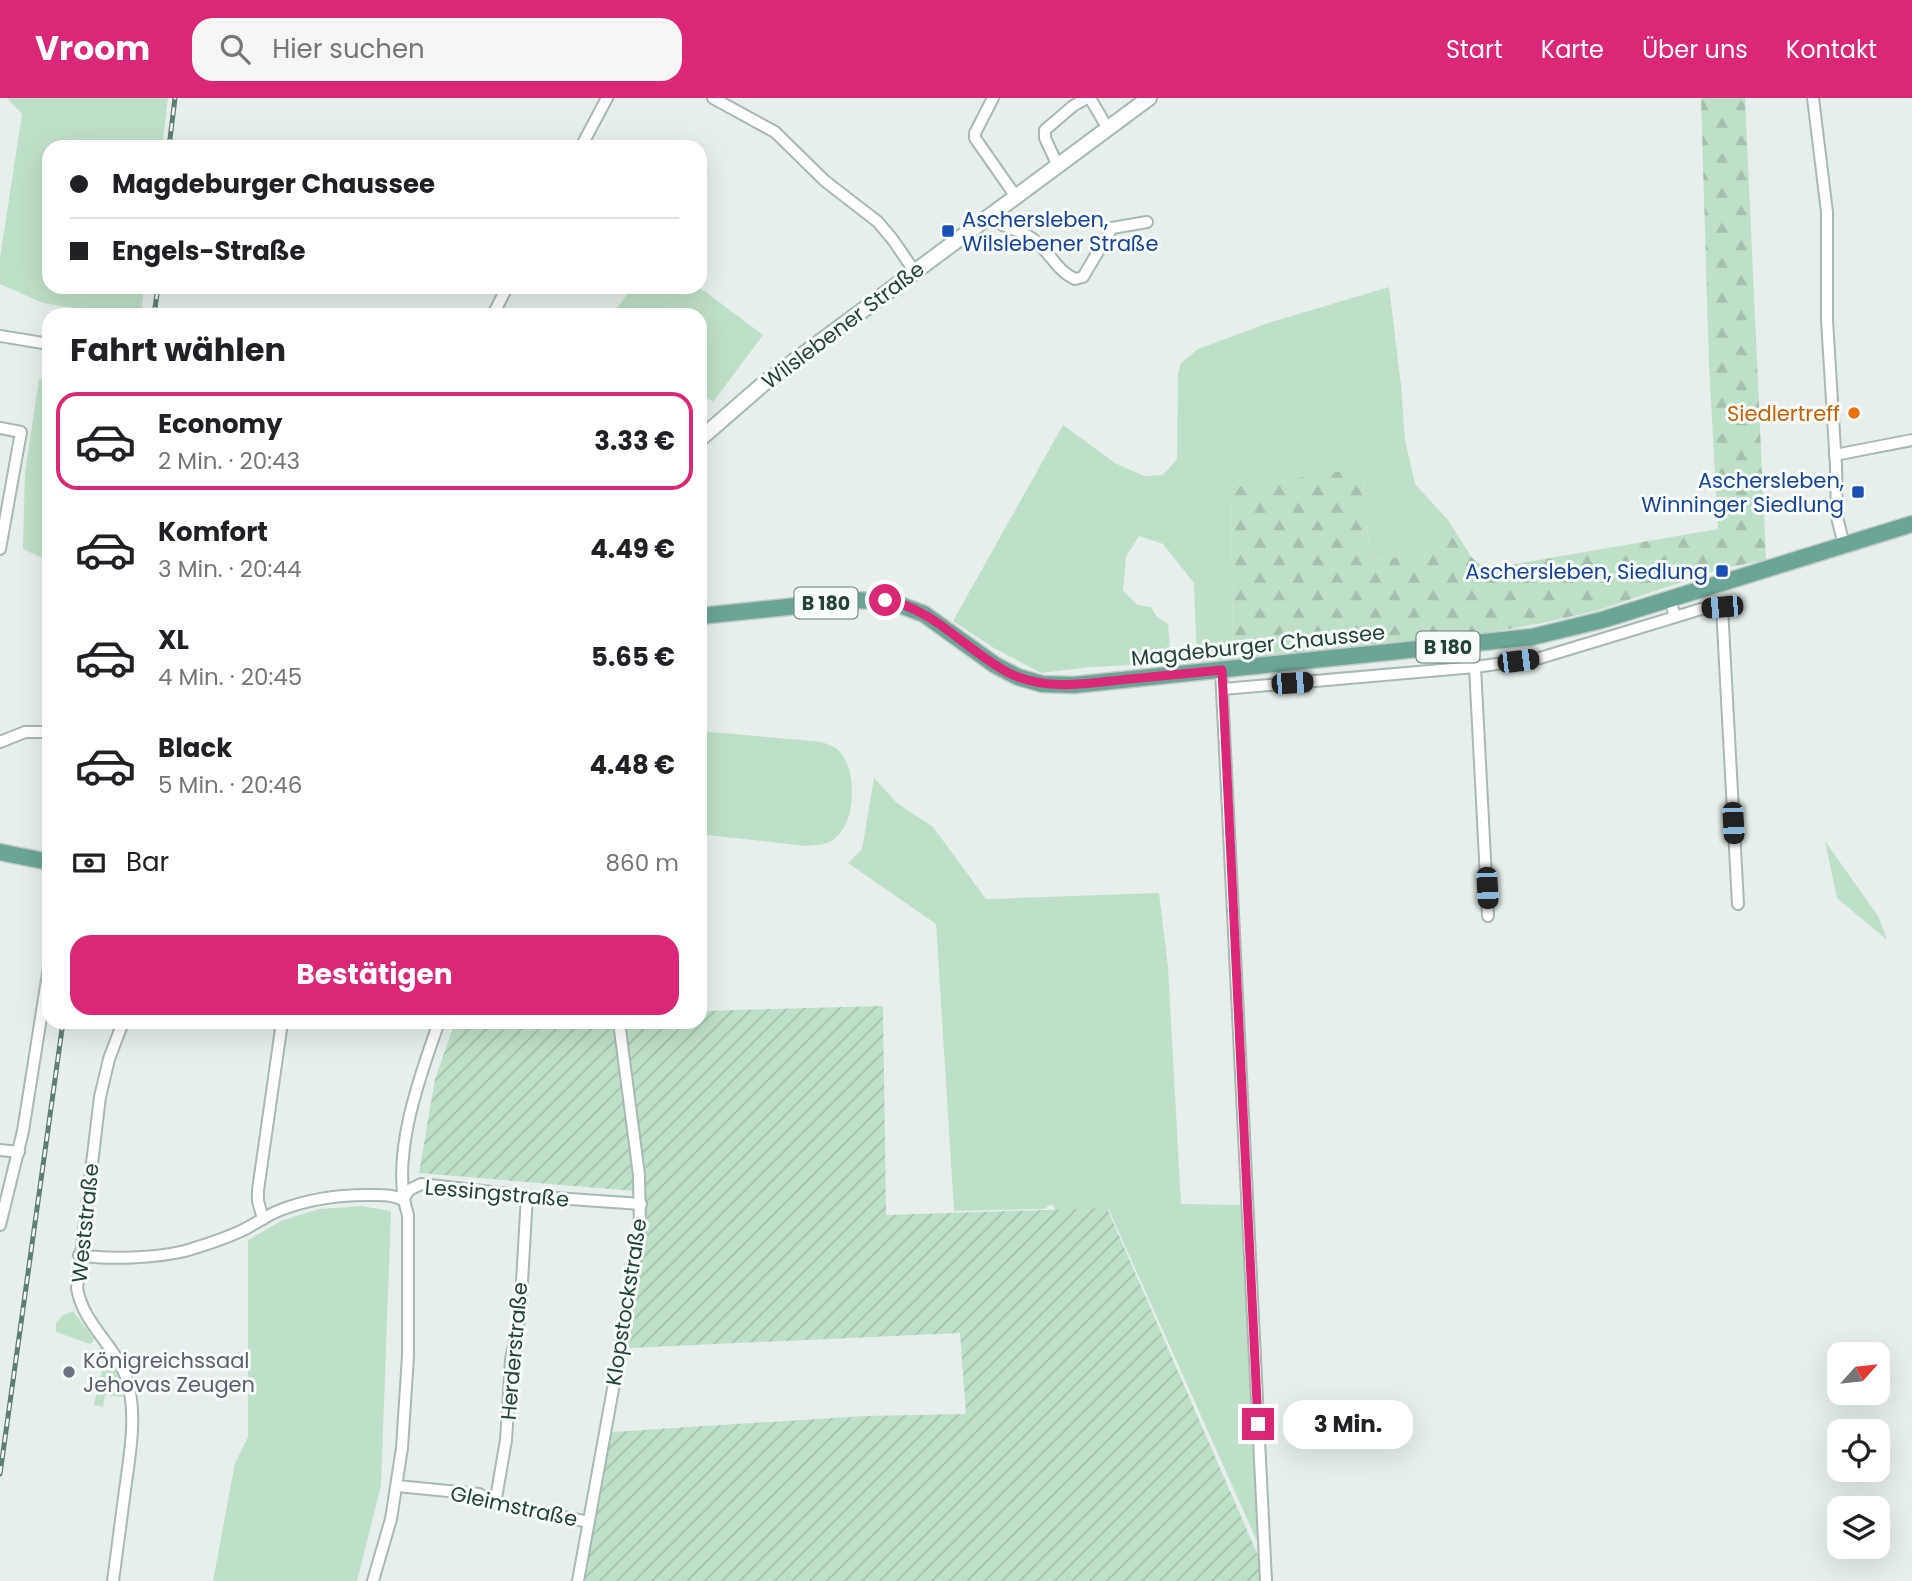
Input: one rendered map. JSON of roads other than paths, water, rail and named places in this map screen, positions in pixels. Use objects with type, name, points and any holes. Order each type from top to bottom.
[{"type":"main road","name":"Magdeburger Chaussee","points":[[707,615],[855,600],[885,600],[924,614],[995,665],[1018,677],[1042,684],[1074,684],[1519,639],[1589,624],[1912,524]]},
{"type":"main road","points":[[0,852],[42,861]]},
{"type":"street","points":[[585,140],[607,98]]},
{"type":"street","points":[[713,98],[775,132],[825,181],[878,222],[915,272]]},
{"type":"street","points":[[993,98],[975,138],[1016,197]]},
{"type":"street","points":[[1058,166],[1045,138],[1045,130],[1073,106],[1089,98],[1112,127]]},
{"type":"street","name":"Wilslebener Straße","points":[[707,432],[739,402],[1149,98]]},
{"type":"street","points":[[1813,98],[1827,212],[1827,320],[1837,517],[1844,545]]},
{"type":"street","points":[[991,216],[1001,225],[1032,238],[1062,271],[1075,279],[1083,277],[1112,228],[1147,222]]},
{"type":"street","points":[[0,336],[42,343]]},
{"type":"street","points":[[0,428],[21,432],[0,549]]},
{"type":"street","points":[[1835,455],[1912,440]]},
{"type":"street","points":[[1670,599],[1675,617]]},
{"type":"street","points":[[1223,689],[1475,667],[1541,658],[1701,609],[1722,607],[1738,904]]},
{"type":"street","points":[[1475,667],[1488,916]]},
{"type":"street","points":[[1222,670],[1266,1581]]},
{"type":"street","points":[[0,742],[25,732],[42,732]]},
{"type":"street","points":[[0,1225],[19,1152],[42,1010]]},
{"type":"street","name":"Weststraße","points":[[113,1581],[132,1427],[131,1401],[126,1378],[117,1359],[88,1319],[77,1288],[100,1097],[109,1059],[120,1029]]},
{"type":"street","points":[[263,1219],[258,1191],[281,1029]]},
{"type":"street","points":[[373,1581],[391,1519],[406,1409],[408,1215],[403,1200],[402,1171],[409,1125],[425,1061],[436,1029]]},
{"type":"street","name":"Klopstockstraße","points":[[578,1581],[637,1257],[640,1204],[636,1147],[620,1029]]},
{"type":"street","points":[[0,1150],[19,1152]]},
{"type":"street","name":"Lessingstraße","points":[[79,1255],[159,1255],[182,1251],[236,1233],[291,1207],[335,1197],[377,1195],[396,1196],[403,1200],[409,1190],[421,1184],[527,1196],[640,1204]]},
{"type":"street","name":"Herderstraße","points":[[495,1504],[506,1440],[510,1360],[520,1316],[527,1196]]},
{"type":"street","name":"Gleimstraße","points":[[397,1486],[479,1494],[495,1504],[589,1522]]},
{"type":"railway","points":[[170,140],[175,98]]},
{"type":"railway","points":[[155,308],[157,294]]},
{"type":"railway","points":[[0,1474],[62,1029]]},
{"type":"place","name":"Aschersleben, Wilslebener Straße","points":[[948,231]]},
{"type":"place","name":"Siedlertreff","points":[[1854,413]]},
{"type":"place","name":"Aschersleben, Winninger Siedlung","points":[[1858,492]]},
{"type":"place","name":"Aschersleben, Siedlung","points":[[1722,571]]},
{"type":"place","name":"Königreichssaal Jehovas Zeugen","points":[[69,1372]]}]
